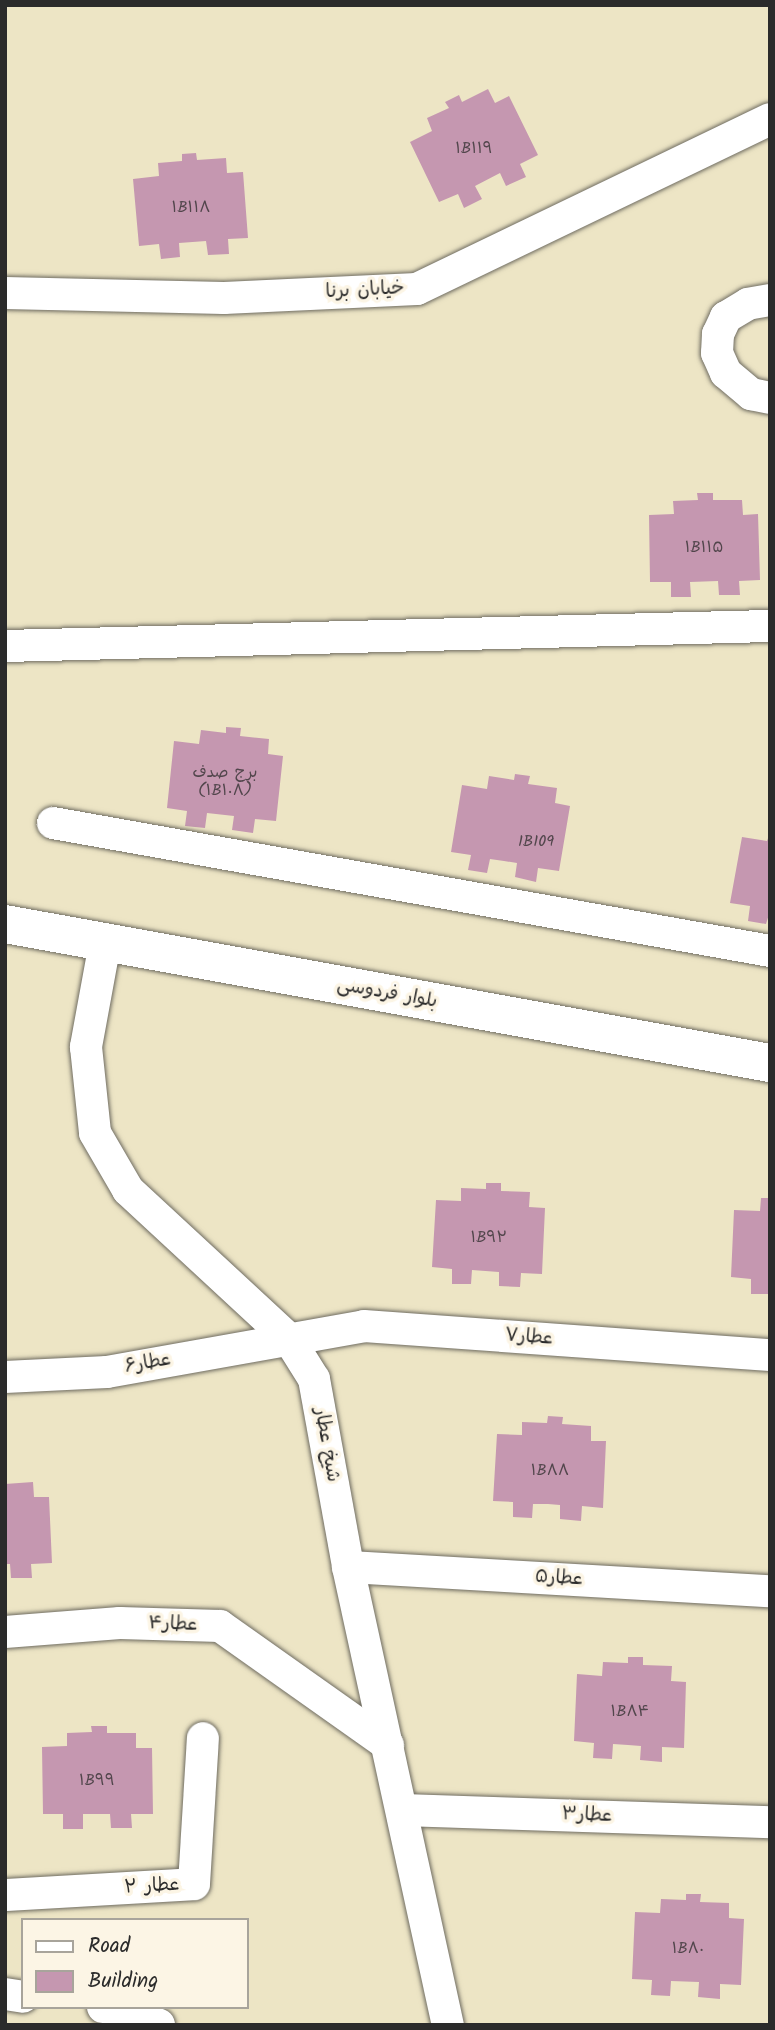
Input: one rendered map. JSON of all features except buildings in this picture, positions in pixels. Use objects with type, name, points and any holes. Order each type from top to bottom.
[{"type":"main road","name":"بلوار فردوسی","points":[[5,924],[770,1063]]},
{"type":"street","name":"خیابان برنا","points":[[5,293],[223,298],[417,289],[770,119]]},
{"type":"street","points":[[770,300],[748,304],[726,317],[718,334],[717,354],[726,373],[751,394],[770,398]]},
{"type":"street","points":[[5,646],[770,626]]},
{"type":"street","points":[[52,823],[770,951]]},
{"type":"street","name":"شیخ عطار","points":[[105,943],[86,1047],[95,1133],[128,1190],[289,1339],[314,1379],[348,1567],[404,1810],[448,2025]]},
{"type":"street","name":"عطار۷","points":[[289,1339],[364,1326],[770,1355]]},
{"type":"street","name":"عطار۶","points":[[5,1377],[107,1372],[289,1339]]},
{"type":"street","name":"عطار۵","points":[[348,1567],[770,1591]]},
{"type":"street","name":"عطار۴","points":[[5,1632],[120,1623],[220,1626],[388,1745]]},
{"type":"street","name":"عطار ۲","points":[[5,1895],[194,1884],[203,1738]]},
{"type":"street","name":"عطار۳","points":[[404,1810],[770,1822]]},
{"type":"street","points":[[117,2009],[159,2025]]}]
